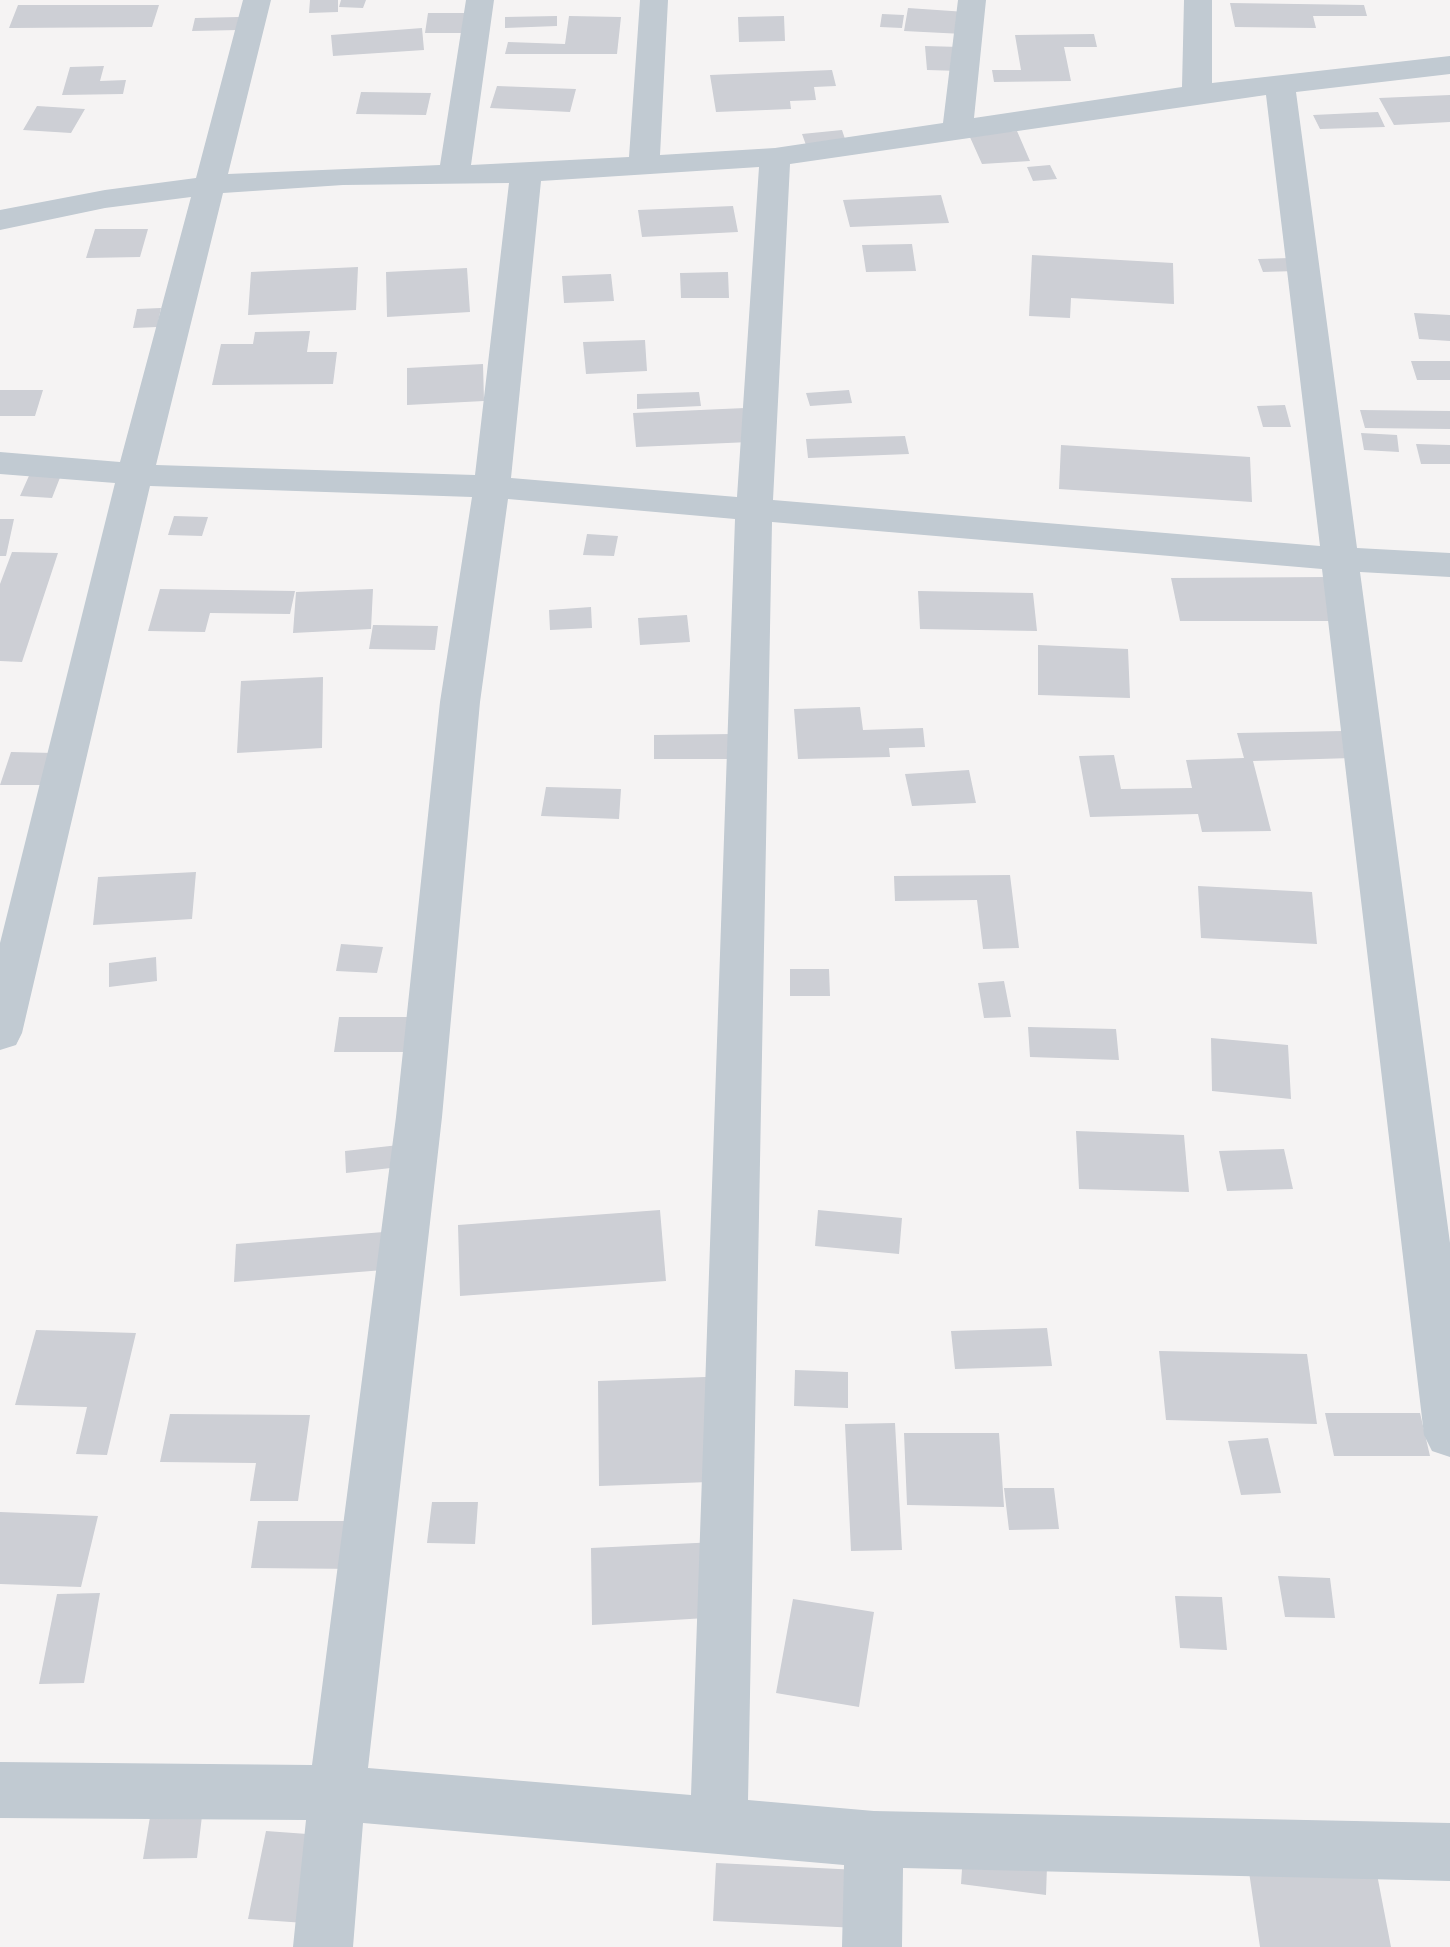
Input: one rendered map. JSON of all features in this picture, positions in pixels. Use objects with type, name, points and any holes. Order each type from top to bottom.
[{"type":"street","points":[[0,1033],[135,475],[257,0]]},
{"type":"street","points":[[454,173],[480,0]]},
{"type":"street","points":[[644,167],[654,0]]},
{"type":"street","points":[[958,128],[972,0]]},
{"type":"street","points":[[1197,94],[1198,0]]},
{"type":"street","points":[[0,220],[105,199],[210,185],[454,173],[526,173],[775,157],[1197,94],[1450,65]]},
{"type":"street","points":[[1280,84],[1450,1435]]},
{"type":"street","points":[[719,1825],[754,510],[775,157]]},
{"type":"street","points":[[323,1947],[337,1793],[419,1117],[460,702],[492,487],[526,173]]},
{"type":"street","points":[[0,463],[80,467],[135,475],[492,487],[1339,559],[1450,565]]},
{"type":"street","points":[[0,1790],[337,1793],[874,1839],[1450,1852]]},
{"type":"street","points":[[872,1947],[874,1839]]},
{"type":"building","points":[[310,0],[338,0],[338,12],[309,13]]},
{"type":"building","points":[[341,0],[366,0],[363,8],[339,7]]},
{"type":"building","points":[[1230,3],[1364,5],[1367,16],[1313,16],[1316,28],[1235,27]]},
{"type":"building","points":[[18,5],[159,5],[152,27],[9,28]]},
{"type":"building","points":[[908,8],[966,12],[963,34],[904,31]]},
{"type":"building","points":[[428,13],[475,13],[472,33],[425,33]]},
{"type":"building","points":[[882,14],[904,15],[902,28],[880,27]]},
{"type":"building","points":[[557,16],[557,26],[505,28],[505,17]]},
{"type":"building","points":[[569,16],[621,17],[617,54],[505,54],[508,42],[565,44]]},
{"type":"building","points":[[784,16],[785,41],[739,42],[738,17]]},
{"type":"building","points":[[239,17],[238,30],[192,31],[195,18]]},
{"type":"building","points":[[422,28],[424,50],[333,56],[331,35]]},
{"type":"building","points":[[1094,34],[1097,47],[1064,47],[1071,81],[994,82],[992,70],[1021,70],[1015,35]]},
{"type":"building","points":[[925,46],[960,47],[961,71],[927,70]]},
{"type":"building","points":[[104,66],[100,81],[126,80],[123,94],[62,95],[70,67]]},
{"type":"building","points":[[832,70],[836,86],[814,87],[816,100],[790,101],[791,109],[716,112],[710,75]]},
{"type":"building","points":[[497,86],[576,89],[570,112],[490,108]]},
{"type":"building","points":[[361,92],[431,93],[426,115],[356,114]]},
{"type":"building","points":[[1450,95],[1450,122],[1394,125],[1379,98]]},
{"type":"building","points":[[37,106],[85,109],[71,133],[23,130]]},
{"type":"building","points":[[1378,112],[1385,127],[1320,129],[1313,115]]},
{"type":"building","points":[[842,130],[846,142],[806,145],[802,134]]},
{"type":"building","points":[[1017,131],[1030,161],[982,164],[969,135]]},
{"type":"building","points":[[1050,165],[1057,179],[1033,181],[1027,167]]},
{"type":"building","points":[[941,195],[949,223],[850,227],[843,200]]},
{"type":"building","points":[[733,206],[738,232],[642,237],[638,210]]},
{"type":"building","points":[[95,229],[148,229],[140,257],[86,258]]},
{"type":"building","points":[[912,244],[916,271],[866,272],[862,245]]},
{"type":"building","points":[[1032,255],[1173,263],[1174,304],[1071,298],[1070,318],[1029,316]]},
{"type":"building","points":[[1290,258],[1296,271],[1263,272],[1258,259]]},
{"type":"building","points":[[358,267],[356,310],[248,315],[251,272]]},
{"type":"building","points":[[467,268],[470,312],[387,317],[386,272]]},
{"type":"building","points":[[728,272],[729,298],[681,298],[680,273]]},
{"type":"building","points":[[611,274],[614,301],[564,303],[562,276]]},
{"type":"building","points":[[161,308],[157,327],[133,328],[137,309]]},
{"type":"building","points":[[1414,313],[1450,315],[1450,341],[1419,339]]},
{"type":"building","points":[[310,331],[307,352],[337,352],[333,384],[212,385],[221,344],[253,344],[255,332]]},
{"type":"building","points":[[645,340],[647,371],[586,374],[583,342]]},
{"type":"building","points":[[1411,361],[1450,361],[1450,380],[1417,380]]},
{"type":"building","points":[[483,364],[484,401],[407,405],[407,368]]},
{"type":"building","points":[[0,390],[43,390],[35,416],[0,416]]},
{"type":"building","points":[[849,390],[852,403],[810,406],[806,393]]},
{"type":"building","points":[[699,392],[701,406],[637,409],[637,394]]},
{"type":"building","points":[[1285,405],[1291,427],[1263,427],[1257,406]]},
{"type":"building","points":[[745,408],[750,442],[636,447],[633,413]]},
{"type":"building","points":[[1360,410],[1450,411],[1450,429],[1365,428]]},
{"type":"building","points":[[1361,433],[1397,435],[1399,452],[1364,450]]},
{"type":"building","points":[[905,436],[909,454],[808,458],[806,439]]},
{"type":"building","points":[[1416,444],[1450,445],[1450,464],[1421,464]]},
{"type":"building","points":[[1061,445],[1250,457],[1252,502],[1059,489]]},
{"type":"building","points":[[32,469],[63,470],[52,498],[20,496]]},
{"type":"building","points":[[174,516],[208,517],[202,536],[168,535]]},
{"type":"building","points":[[0,519],[14,519],[6,556],[0,556]]},
{"type":"building","points":[[587,534],[618,536],[614,556],[583,555]]},
{"type":"building","points":[[12,552],[58,553],[22,662],[0,661],[0,584]]},
{"type":"building","points":[[1330,577],[1342,621],[1180,621],[1171,578]]},
{"type":"building","points":[[160,589],[295,591],[290,614],[210,613],[205,632],[148,631]]},
{"type":"building","points":[[373,589],[371,629],[293,633],[296,592]]},
{"type":"building","points":[[918,591],[1033,593],[1037,631],[920,629]]},
{"type":"building","points":[[591,607],[592,628],[550,630],[549,610]]},
{"type":"building","points":[[687,615],[690,642],[640,645],[638,618]]},
{"type":"building","points":[[373,625],[438,626],[435,650],[369,649]]},
{"type":"building","points":[[1038,645],[1128,649],[1130,698],[1038,695]]},
{"type":"building","points":[[323,677],[322,748],[237,753],[241,681]]},
{"type":"building","points":[[860,707],[863,730],[923,728],[925,747],[889,748],[890,757],[798,759],[794,709]]},
{"type":"building","points":[[1344,731],[1352,758],[1253,761],[1271,831],[1202,832],[1198,814],[1090,817],[1079,756],[1114,755],[1121,789],[1192,788],[1186,760],[1244,758],[1237,733]]},
{"type":"building","points":[[733,734],[734,759],[654,759],[654,735]]},
{"type":"building","points":[[11,752],[54,753],[43,785],[0,785]]},
{"type":"building","points":[[969,770],[976,803],[912,806],[905,774]]},
{"type":"building","points":[[546,787],[621,789],[619,819],[541,816]]},
{"type":"building","points":[[196,872],[192,919],[93,925],[98,877]]},
{"type":"building","points":[[1010,875],[1019,948],[983,949],[977,900],[895,901],[894,876]]},
{"type":"building","points":[[1198,886],[1312,892],[1317,944],[1201,938]]},
{"type":"building","points":[[341,944],[383,947],[377,973],[336,971]]},
{"type":"building","points":[[156,957],[157,981],[109,987],[109,963]]},
{"type":"building","points":[[790,969],[829,969],[830,996],[790,996]]},
{"type":"building","points":[[1004,981],[1011,1017],[984,1018],[978,983]]},
{"type":"building","points":[[339,1017],[422,1017],[418,1052],[334,1052]]},
{"type":"building","points":[[1028,1027],[1116,1029],[1119,1060],[1030,1057]]},
{"type":"building","points":[[1211,1038],[1288,1045],[1291,1099],[1212,1091]]},
{"type":"building","points":[[1076,1131],[1184,1135],[1189,1192],[1079,1189]]},
{"type":"building","points":[[408,1144],[409,1166],[346,1173],[345,1151]]},
{"type":"building","points":[[1284,1149],[1293,1189],[1227,1191],[1219,1151]]},
{"type":"building","points":[[660,1210],[666,1281],[460,1296],[458,1225]]},
{"type":"building","points":[[818,1210],[902,1218],[899,1254],[815,1246]]},
{"type":"building","points":[[396,1231],[396,1269],[234,1282],[236,1244]]},
{"type":"building","points":[[1047,1328],[1052,1366],[955,1369],[951,1331]]},
{"type":"building","points":[[36,1330],[136,1333],[107,1455],[76,1454],[87,1407],[15,1405]]},
{"type":"building","points":[[1159,1351],[1307,1354],[1317,1424],[1166,1420]]},
{"type":"building","points":[[795,1370],[848,1372],[848,1408],[794,1406]]},
{"type":"building","points":[[732,1376],[737,1481],[599,1486],[598,1381]]},
{"type":"building","points":[[1325,1413],[1420,1413],[1430,1456],[1334,1456]]},
{"type":"building","points":[[170,1414],[310,1415],[298,1501],[250,1501],[256,1463],[160,1462]]},
{"type":"building","points":[[895,1423],[902,1550],[851,1551],[845,1424]]},
{"type":"building","points":[[904,1433],[999,1433],[1004,1507],[907,1505]]},
{"type":"building","points":[[1268,1438],[1281,1493],[1241,1495],[1228,1441]]},
{"type":"building","points":[[1004,1488],[1054,1488],[1059,1529],[1009,1530]]},
{"type":"building","points":[[432,1502],[478,1502],[475,1544],[427,1543]]},
{"type":"building","points":[[0,1512],[98,1516],[81,1587],[0,1584]]},
{"type":"building","points":[[258,1521],[365,1521],[360,1569],[251,1568]]},
{"type":"building","points":[[717,1542],[722,1617],[592,1625],[591,1548]]},
{"type":"building","points":[[1278,1576],[1330,1578],[1335,1618],[1285,1617]]},
{"type":"building","points":[[100,1593],[84,1683],[39,1684],[57,1594]]},
{"type":"building","points":[[1175,1596],[1222,1597],[1227,1650],[1180,1648]]},
{"type":"building","points":[[793,1599],[874,1612],[859,1707],[776,1693]]},
{"type":"building","points":[[202,1816],[197,1858],[143,1859],[150,1817]]},
{"type":"building","points":[[266,1831],[321,1835],[305,1923],[248,1919]]},
{"type":"building","points":[[963,1854],[1047,1866],[1046,1895],[961,1884]]},
{"type":"building","points":[[716,1863],[859,1870],[858,1928],[713,1921]]},
{"type":"building","points":[[1375,1864],[1391,1947],[1260,1947],[1248,1865]]}]
